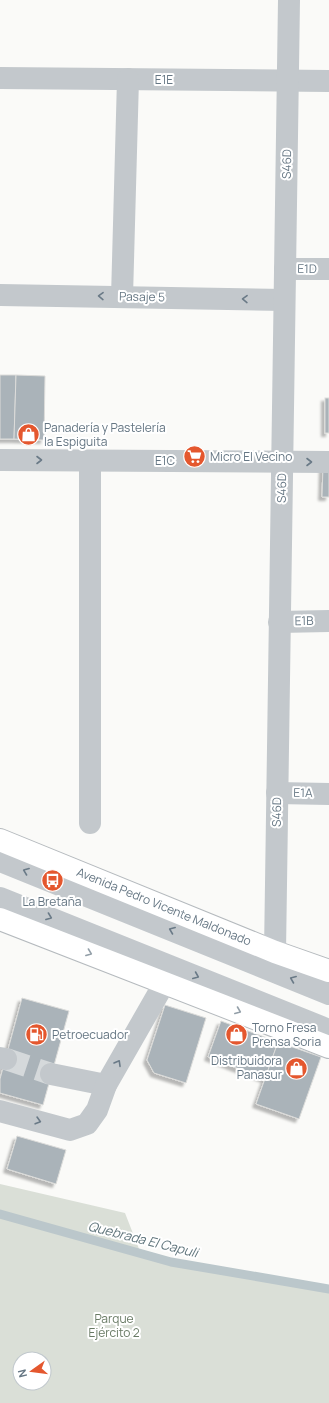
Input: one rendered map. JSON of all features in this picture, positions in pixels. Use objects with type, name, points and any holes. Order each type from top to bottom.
[{"type":"main road","name":"Avenida Pedro Vicente Maldonado","points":[[0,840],[275,952],[329,971]]},
{"type":"main road","points":[[0,919],[329,1047]]},
{"type":"street","name":"S46D","points":[[275,952],[289,0]]},
{"type":"street","name":"E1E","points":[[0,78],[329,81]]},
{"type":"street","points":[[122,297],[128,79]]},
{"type":"street","name":"E1D","points":[[285,269],[329,269]]},
{"type":"street","name":"Pasaje 5","points":[[0,295],[284,300]]},
{"type":"street","name":"E1C","points":[[0,460],[329,462]]},
{"type":"street","points":[[90,461],[90,823]]},
{"type":"street","name":"E1B","points":[[280,622],[329,621]]},
{"type":"street","name":"E1A","points":[[277,793],[329,794]]},
{"type":"street","points":[[0,861],[329,994]]},
{"type":"street","points":[[0,898],[329,1030]]},
{"type":"street","points":[[0,1110],[70,1130],[87,1124],[97,1110],[106,1085],[165,982]]},
{"type":"street","points":[[51,1074],[106,1085]]},
{"type":"green space","name":"Parque Ejército 2","points":[[0,1184],[125,1213],[141,1254],[329,1288],[329,1403],[0,1403]]},
{"type":"building","points":[[0,375],[16,375],[14,439],[0,439]]},
{"type":"building","points":[[16,375],[45,376],[44,440],[14,439]]},
{"type":"building","points":[[325,398],[329,398],[329,433],[325,433]]},
{"type":"building","points":[[323,467],[329,468],[329,497],[322,497]]},
{"type":"building","name":"Petroecuador","points":[[22,998],[69,1011],[43,1105],[0,1093],[0,1079]]},
{"type":"building","points":[[165,1005],[206,1018],[186,1083],[154,1073],[147,1060]]},
{"type":"building","points":[[221,1021],[278,1042],[265,1079],[208,1057]]},
{"type":"building","points":[[278,1042],[321,1057],[299,1119],[256,1104]]},
{"type":"building","points":[[17,1136],[66,1150],[56,1184],[7,1169]]},
{"type":"waterway","name":"Quebrada El Capuli","points":[[0,1214],[171,1262],[329,1289]]},
{"type":"tunnel","points":[[6,1059],[51,1074]]},
{"type":"place","name":"Panadería y Pastelería la Espiguita","points":[[29,435]]},
{"type":"place","name":"Micro El Vecino","points":[[195,457]]},
{"type":"place","name":"La Bretaña","points":[[52,881]]},
{"type":"place","name":"Petroecuador","points":[[37,1035]]},
{"type":"place","name":"Torno Fresa Prensa Soria","points":[[237,1035]]},
{"type":"place","name":"Distribuidora Panasur","points":[[297,1068]]}]
